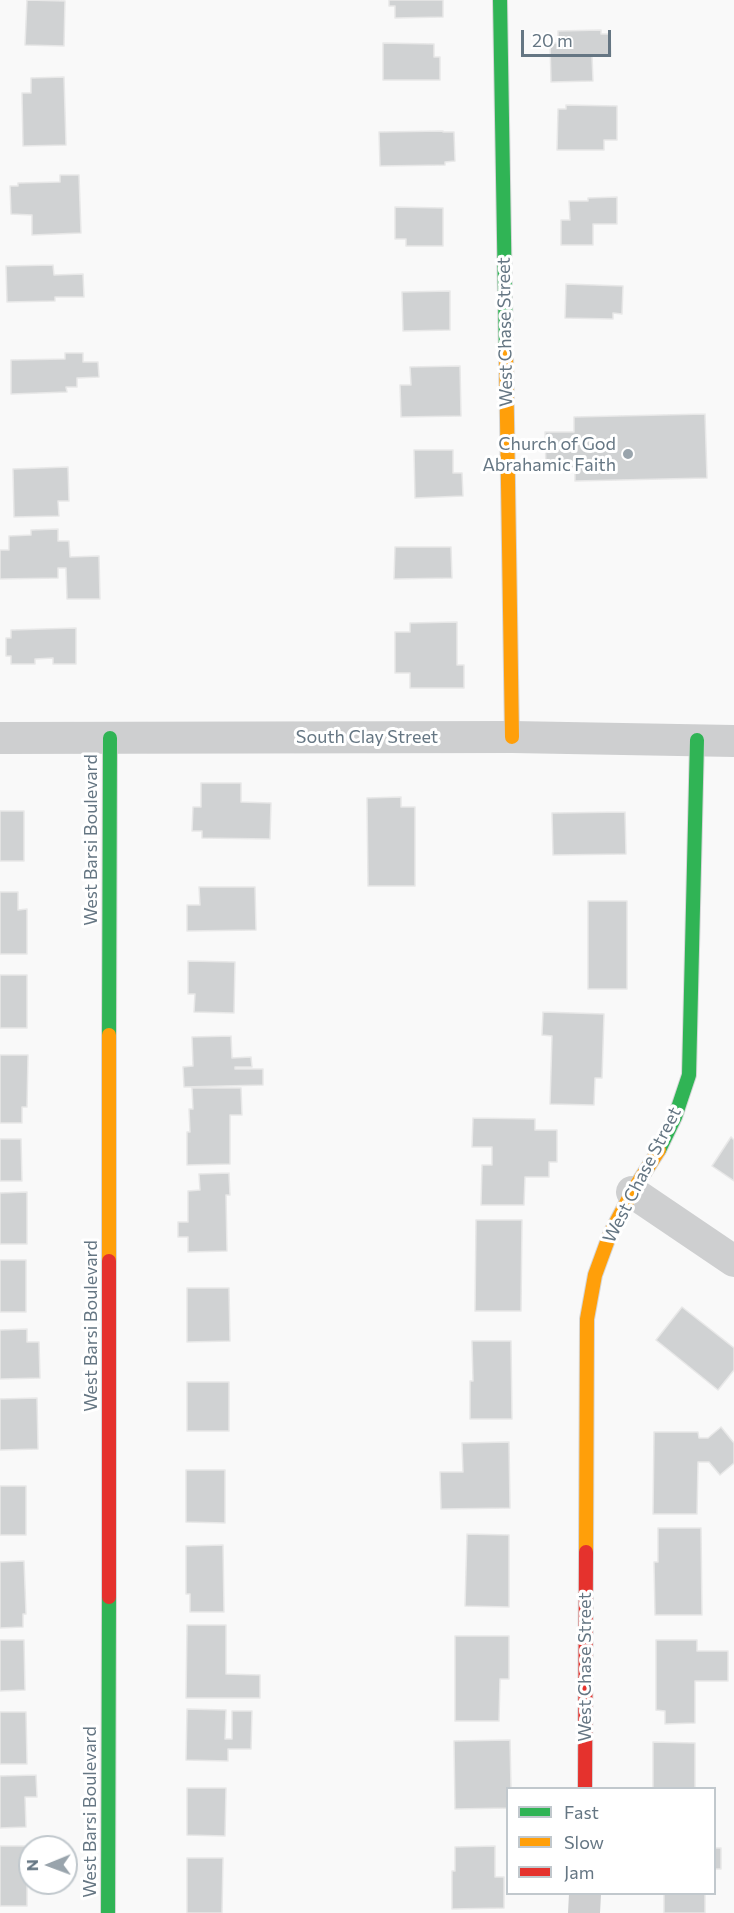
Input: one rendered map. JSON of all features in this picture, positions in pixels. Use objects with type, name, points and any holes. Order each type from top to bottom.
[{"type":"street","name":"West Chase Street","points":[[500,0],[512,737]]},
{"type":"street","name":"South Clay Street","points":[[0,738],[512,737],[734,741]]},
{"type":"street","name":"West Barsi Boulevard","points":[[108,1913],[110,738]]},
{"type":"street","name":"West Chase Street","points":[[585,1787],[587,1319],[595,1275],[610,1234],[632,1192],[655,1158],[675,1117],[689,1075],[697,740]]},
{"type":"street","points":[[632,1192],[734,1261]]},
{"type":"street","points":[[584,1913],[585,1895]]},
{"type":"building","points":[[27,0],[65,1],[64,46],[25,45]]},
{"type":"building","points":[[389,0],[443,0],[443,17],[395,18],[395,6],[389,6]]},
{"type":"building","points":[[601,30],[601,34],[610,34],[611,56],[592,56],[593,81],[551,82],[550,43],[558,43],[558,31]]},
{"type":"building","points":[[383,43],[434,44],[434,57],[440,57],[440,80],[383,80]]},
{"type":"building","points":[[64,77],[66,145],[23,146],[22,93],[31,93],[31,78]]},
{"type":"building","points":[[566,105],[617,106],[617,140],[604,140],[604,150],[557,150],[558,109],[566,109]]},
{"type":"building","points":[[379,132],[454,132],[455,161],[445,162],[445,165],[380,166]]},
{"type":"building","points":[[60,175],[79,175],[81,233],[32,235],[32,215],[11,214],[10,186],[18,186],[18,183],[60,182]]},
{"type":"building","points":[[617,197],[617,224],[593,224],[593,245],[561,245],[561,220],[570,220],[569,201]]},
{"type":"building","points":[[395,207],[443,208],[443,246],[406,246],[406,239],[395,239]]},
{"type":"building","points":[[53,265],[54,275],[83,274],[84,297],[55,297],[55,301],[7,302],[6,266]]},
{"type":"building","points":[[566,284],[623,286],[622,314],[613,313],[613,319],[565,318]]},
{"type":"building","points":[[450,291],[450,330],[403,331],[402,292]]},
{"type":"building","points":[[65,353],[83,353],[83,362],[98,362],[99,377],[77,378],[77,387],[66,387],[67,392],[11,394],[11,360],[65,359]]},
{"type":"building","points":[[460,366],[461,416],[401,417],[400,385],[411,385],[410,367]]},
{"type":"building","points":[[705,414],[707,478],[575,481],[575,468],[546,469],[545,432],[574,432],[574,417]]},
{"type":"building","points":[[414,450],[453,450],[453,473],[462,473],[463,496],[415,498]]},
{"type":"building","points":[[68,467],[69,501],[58,501],[59,516],[14,517],[13,469]]},
{"type":"building","points":[[58,529],[58,541],[69,541],[70,557],[99,556],[100,599],[67,599],[66,568],[58,568],[58,578],[0,579],[0,550],[9,550],[9,536],[31,535],[31,530]]},
{"type":"building","points":[[395,547],[451,547],[452,578],[394,579]]},
{"type":"building","points":[[457,622],[457,665],[464,665],[464,688],[410,688],[410,673],[395,673],[395,632],[410,632],[410,623]]},
{"type":"building","points":[[76,628],[76,664],[53,664],[53,658],[35,659],[35,664],[11,664],[11,656],[6,656],[6,638],[11,638],[11,630]]},
{"type":"building","points":[[201,783],[241,783],[241,802],[271,803],[270,839],[202,838],[202,831],[192,831],[193,807],[201,807]]},
{"type":"building","points":[[401,797],[401,807],[415,807],[415,886],[368,886],[367,798]]},
{"type":"building","points":[[0,811],[24,811],[24,861],[0,861]]},
{"type":"building","points":[[625,812],[626,854],[553,855],[552,813]]},
{"type":"building","points":[[199,887],[255,887],[256,930],[187,931],[187,905],[200,905]]},
{"type":"building","points":[[0,892],[18,892],[18,910],[27,909],[27,954],[0,954]]},
{"type":"building","points":[[588,901],[627,901],[627,989],[588,989]]},
{"type":"building","points":[[188,961],[235,962],[234,1013],[194,1012],[195,994],[188,994]]},
{"type":"building","points":[[0,975],[27,975],[27,1028],[0,1028]]},
{"type":"building","points":[[543,1012],[604,1014],[602,1078],[595,1078],[594,1105],[550,1104],[552,1036],[542,1035]]},
{"type":"building","points":[[231,1036],[232,1058],[251,1057],[252,1067],[235,1067],[235,1069],[263,1069],[263,1085],[184,1087],[183,1067],[193,1066],[192,1037]]},
{"type":"building","points":[[0,1055],[28,1055],[27,1107],[22,1107],[22,1123],[0,1123]]},
{"type":"building","points":[[192,1088],[241,1088],[242,1115],[230,1115],[230,1164],[187,1165],[187,1132],[190,1132],[189,1109],[193,1109]]},
{"type":"building","points":[[473,1118],[535,1119],[535,1130],[557,1130],[557,1162],[549,1162],[549,1177],[525,1177],[524,1205],[481,1205],[482,1165],[492,1165],[492,1147],[472,1147]]},
{"type":"building","points":[[731,1137],[734,1140],[734,1181],[712,1166]]},
{"type":"building","points":[[0,1139],[21,1139],[22,1181],[0,1181]]},
{"type":"building","points":[[229,1173],[230,1195],[226,1195],[227,1251],[188,1252],[188,1237],[178,1237],[178,1222],[188,1222],[188,1191],[200,1190],[199,1174]]},
{"type":"building","points":[[27,1192],[27,1244],[0,1244],[0,1193]]},
{"type":"building","points":[[476,1220],[522,1220],[521,1311],[475,1311]]},
{"type":"building","points":[[0,1260],[26,1260],[26,1312],[0,1312]]},
{"type":"building","points":[[187,1288],[229,1288],[230,1341],[187,1342]]},
{"type":"building","points":[[682,1307],[734,1348],[734,1370],[718,1390],[656,1340]]},
{"type":"building","points":[[27,1329],[27,1342],[39,1342],[40,1378],[0,1379],[0,1330]]},
{"type":"building","points":[[472,1341],[511,1341],[512,1419],[470,1419],[470,1381],[473,1381]]},
{"type":"building","points":[[187,1382],[229,1382],[229,1431],[187,1431]]},
{"type":"building","points":[[37,1398],[38,1449],[0,1450],[0,1399]]},
{"type":"building","points":[[721,1427],[734,1443],[734,1463],[720,1475],[709,1462],[698,1462],[697,1514],[653,1514],[654,1432],[698,1432],[699,1438],[708,1438]]},
{"type":"building","points":[[509,1442],[510,1508],[441,1509],[440,1472],[463,1472],[462,1443]]},
{"type":"building","points":[[186,1470],[225,1470],[225,1523],[186,1522]]},
{"type":"building","points":[[0,1486],[26,1486],[26,1535],[0,1535]]},
{"type":"building","points":[[658,1528],[701,1528],[702,1615],[655,1615],[654,1562],[658,1562]]},
{"type":"building","points":[[467,1534],[509,1535],[509,1607],[465,1606]]},
{"type":"building","points":[[223,1545],[224,1612],[190,1612],[190,1594],[186,1594],[186,1546]]},
{"type":"building","points":[[24,1561],[26,1614],[23,1614],[23,1627],[0,1628],[0,1562]]},
{"type":"building","points":[[187,1625],[226,1625],[226,1674],[260,1675],[260,1698],[186,1698]]},
{"type":"building","points":[[455,1636],[509,1636],[509,1679],[500,1679],[499,1721],[455,1721]]},
{"type":"building","points":[[0,1640],[24,1640],[25,1690],[0,1691]]},
{"type":"building","points":[[656,1640],[697,1640],[697,1651],[728,1651],[728,1681],[695,1681],[695,1723],[665,1724],[665,1711],[656,1710]]},
{"type":"building","points":[[187,1709],[226,1710],[225,1739],[232,1739],[232,1711],[252,1711],[251,1749],[228,1749],[228,1761],[186,1760]]},
{"type":"building","points":[[0,1712],[26,1712],[27,1764],[0,1764]]},
{"type":"building","points":[[510,1740],[511,1787],[506,1787],[506,1808],[455,1809],[454,1741]]},
{"type":"building","points":[[653,1742],[695,1743],[695,1787],[653,1787]]},
{"type":"building","points":[[36,1775],[37,1797],[25,1797],[26,1827],[0,1828],[0,1776]]},
{"type":"building","points":[[187,1788],[226,1788],[225,1836],[187,1835]]},
{"type":"building","points":[[0,1846],[18,1846],[18,1895],[27,1895],[27,1906],[0,1906]]},
{"type":"building","points":[[495,1846],[495,1877],[504,1877],[504,1908],[452,1909],[452,1871],[455,1871],[455,1847]]},
{"type":"building","points":[[716,1848],[721,1848],[721,1869],[716,1869]]},
{"type":"building","points":[[187,1858],[223,1858],[222,1913],[187,1913]]},
{"type":"building","points":[[664,1895],[705,1895],[705,1913],[664,1913]]},
{"type":"traffic: fast","points":[[500,0],[506,356]]},
{"type":"traffic: fast","points":[[109,1035],[110,738]]},
{"type":"traffic: fast","points":[[659,1150],[675,1117],[689,1075],[697,740]]},
{"type":"traffic: fast","points":[[108,1913],[109,1597]]},
{"type":"traffic: slow","points":[[506,356],[512,737]]},
{"type":"traffic: slow","points":[[109,1035],[109,1261]]},
{"type":"traffic: slow","points":[[586,1552],[587,1319],[595,1275],[610,1234],[632,1192],[659,1150]]},
{"type":"traffic: jam","points":[[109,1261],[109,1597]]},
{"type":"traffic: jam","points":[[585,1787],[586,1552]]},
{"type":"place","name":"Church of God Abrahamic Faith","points":[[628,454]]}]
